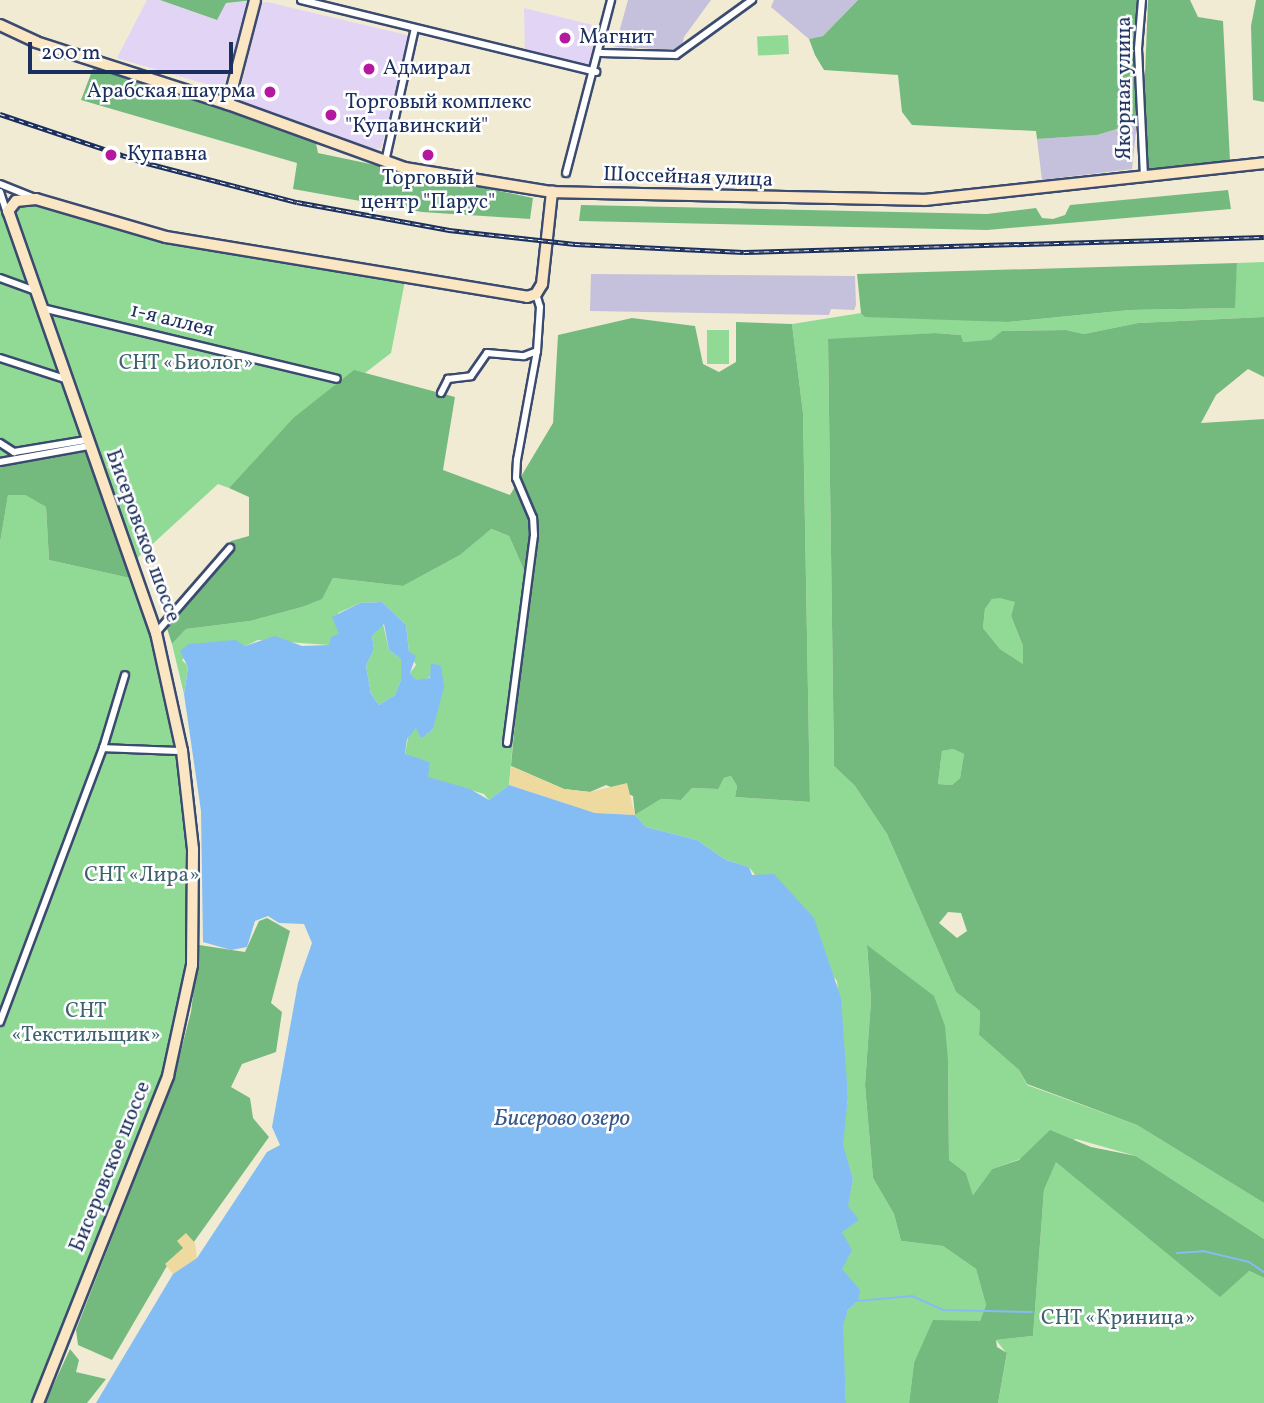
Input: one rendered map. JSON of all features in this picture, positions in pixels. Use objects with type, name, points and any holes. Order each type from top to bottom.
[{"type":"main road","points":[[228,104],[256,0]]},
{"type":"main road","name":"Шоссейная улица","points":[[0,25],[95,63],[228,104],[385,162],[462,179],[552,192],[893,201],[1264,163]]},
{"type":"main road","points":[[8,216],[16,201],[36,199],[166,237],[518,296],[536,295],[542,284],[552,192]]},
{"type":"main road","name":"Бисеровское шоссе","points":[[8,216],[156,632],[183,751],[193,849],[192,956],[186,1000],[168,1076],[38,1403]]},
{"type":"street","points":[[301,0],[596,72]]},
{"type":"street","points":[[566,173],[601,53],[611,0]]},
{"type":"street","points":[[601,53],[676,55],[752,0]]},
{"type":"street","name":"Якорная улица","points":[[1142,0],[1138,49],[1144,176]]},
{"type":"street","points":[[385,162],[415,28]]},
{"type":"street","points":[[0,184],[36,199]]},
{"type":"street","points":[[0,192],[8,216]]},
{"type":"street","points":[[0,278],[33,290]]},
{"type":"street","points":[[507,743],[534,535],[516,470],[537,351],[540,307],[536,295]]},
{"type":"street","name":"1-я аллея","points":[[40,308],[337,379]]},
{"type":"street","points":[[441,393],[448,379],[471,376],[487,354],[524,356],[537,351]]},
{"type":"street","points":[[0,358],[65,379]]},
{"type":"street","points":[[0,443],[14,452],[88,443]]},
{"type":"street","points":[[0,463],[88,443]]},
{"type":"street","points":[[156,632],[230,548]]},
{"type":"street","points":[[0,1022],[103,748],[125,675]]},
{"type":"street","points":[[103,748],[183,751]]},
{"type":"shaded area","points":[[147,0],[160,0],[216,20],[226,3],[249,1],[223,89],[117,58]]},
{"type":"shaded area","points":[[628,0],[711,0],[684,37],[681,50],[615,47]]},
{"type":"shaded area","points":[[774,0],[858,0],[823,36],[809,39],[771,7]]},
{"type":"shaded area","points":[[267,2],[411,36],[381,148],[364,150],[238,102],[260,3]]},
{"type":"shaded area","points":[[524,8],[605,28],[596,72],[525,55]]},
{"type":"shaded area","points":[[1137,123],[1132,169],[1042,180],[1037,139],[1097,135]]},
{"type":"shaded area","points":[[591,274],[855,276],[856,305],[854,310],[831,309],[829,315],[590,311]]},
{"type":"green space","points":[[160,0],[255,0],[226,3],[217,20]]},
{"type":"green space","points":[[858,0],[1142,0],[1140,122],[1097,135],[1037,139],[1036,131],[912,125],[902,112],[898,75],[824,70],[815,55],[809,39],[823,36]]},
{"type":"green space","points":[[1148,0],[1190,0],[1198,17],[1223,21],[1230,161],[1148,171],[1143,124]]},
{"type":"green space","points":[[1256,0],[1264,0],[1264,102],[1253,100],[1251,26]]},
{"type":"green space","points":[[788,35],[789,54],[758,56],[757,37]]},
{"type":"green space","points":[[95,63],[315,138],[318,153],[533,198],[530,219],[422,212],[293,189],[297,163],[81,100]]},
{"type":"green space","points":[[1228,190],[1231,209],[987,230],[579,221],[581,205],[987,214],[1036,208],[1042,218],[1053,219],[1065,215],[1070,205]]},
{"type":"green space","name":"СНТ «Биолог»","points":[[35,203],[164,243],[405,281],[391,353],[365,373],[354,371],[293,418],[229,488],[218,484],[134,561],[12,212],[18,204]]},
{"type":"green space","name":"СНТ «Биолог»","points":[[0,210],[85,447],[0,462]]},
{"type":"green space","points":[[1264,262],[1264,317],[1138,323],[1084,334],[1066,330],[1002,331],[991,341],[962,342],[961,335],[935,333],[828,340],[834,766],[855,786],[887,834],[956,992],[980,1011],[979,1035],[1019,1070],[1027,1085],[1137,1125],[1264,1203],[1264,1239],[1136,1156],[1076,1139],[992,1169],[973,1195],[966,1173],[949,1160],[948,1060],[867,946],[871,1000],[865,1085],[873,1178],[894,1214],[901,1241],[943,1246],[976,1269],[986,1305],[980,1321],[962,1321],[914,1363],[909,1403],[846,1403],[842,1325],[848,1310],[858,1301],[842,1269],[842,1232],[853,1179],[842,1145],[848,1097],[837,981],[749,867],[726,860],[697,840],[646,827],[635,815],[661,799],[681,800],[692,788],[717,789],[724,778],[731,776],[737,786],[735,797],[810,802],[803,413],[792,324],[861,313],[1008,322],[1130,310],[1234,308],[1237,263]]},
{"type":"green space","points":[[1237,263],[1235,308],[1130,310],[1008,322],[865,317],[861,313],[857,274]]},
{"type":"green space","points":[[1264,317],[1264,377],[1248,369],[1216,395],[1201,423],[1264,419],[1264,1203],[1137,1125],[1027,1084],[1019,1070],[979,1035],[980,1011],[956,992],[887,834],[855,786],[834,766],[828,339],[935,333],[961,335],[963,342],[991,340],[1002,331],[1066,330],[1084,334],[1138,323]],"holes":[[[992,599],[1015,602],[1011,616],[1023,646],[1023,664],[1000,649],[983,628],[985,609]],[[953,749],[964,754],[960,778],[952,785],[938,784],[942,751]],[[948,912],[961,913],[967,931],[957,938],[939,923]]]},
{"type":"green space","points":[[632,318],[695,326],[703,364],[719,372],[736,362],[736,322],[792,324],[803,413],[810,802],[735,797],[737,786],[731,776],[724,778],[718,789],[692,788],[681,800],[661,799],[635,815],[633,796],[606,785],[590,792],[564,789],[511,766],[528,579],[509,536],[491,529],[460,555],[403,586],[333,578],[322,599],[250,621],[186,629],[172,644],[165,622],[231,541],[249,536],[249,497],[229,488],[293,418],[354,370],[455,397],[443,470],[510,495],[553,423],[558,335]]},
{"type":"green space","points":[[707,330],[729,330],[729,364],[707,364]]},
{"type":"green space","points":[[85,447],[130,578],[49,560],[46,507],[25,495],[8,495],[0,543],[0,462]]},
{"type":"green space","name":"СНТ «Текстильщик»","points":[[8,495],[25,495],[46,507],[49,560],[130,578],[152,634],[178,750],[189,849],[187,965],[163,1074],[33,1403],[0,1403],[0,543]]},
{"type":"green space","points":[[490,529],[509,536],[528,579],[509,785],[489,800],[484,794],[427,777],[430,762],[405,755],[409,731],[417,728],[421,739],[433,729],[434,670],[429,678],[416,681],[410,673],[416,665],[409,652],[406,625],[382,602],[360,603],[338,613],[339,635],[329,645],[258,640],[245,646],[200,643],[182,660],[188,666],[184,694],[172,644],[186,629],[250,621],[302,607],[322,598],[333,578],[403,586],[460,555]]},
{"type":"green space","points":[[1000,597],[1016,601],[1011,616],[1023,646],[1023,664],[1000,649],[983,628],[985,609],[992,599]]},
{"type":"green space","points":[[383,624],[389,650],[401,659],[401,680],[395,695],[379,705],[371,694],[366,666],[374,649],[372,636]]},
{"type":"green space","points":[[953,749],[964,754],[960,778],[952,785],[938,784],[942,751]]},
{"type":"green space","points":[[267,918],[290,931],[271,1003],[282,1012],[276,1052],[242,1064],[231,1087],[250,1098],[253,1118],[269,1137],[191,1246],[171,1259],[112,1360],[78,1345],[76,1330],[173,1081],[191,1012],[199,945],[245,952],[259,921]]},
{"type":"green space","points":[[867,945],[934,996],[945,1026],[949,1160],[966,1173],[973,1195],[992,1169],[1019,1160],[1050,1130],[1091,1147],[1136,1156],[1264,1239],[1264,1278],[1249,1271],[1220,1297],[1056,1162],[1044,1190],[1033,1336],[996,1340],[997,1347],[1007,1353],[998,1403],[909,1403],[914,1363],[933,1320],[980,1321],[986,1305],[976,1269],[943,1246],[901,1241],[894,1214],[873,1178],[865,1085],[871,1000]]},
{"type":"green space","name":"СНТ «Криница»","points":[[1056,1161],[1122,1215],[1264,1278],[1264,1403],[998,1403],[1007,1354],[996,1340],[1033,1336],[1044,1190]]},
{"type":"green space","points":[[70,1349],[79,1360],[76,1372],[106,1379],[87,1403],[45,1403]]},
{"type":"sand","points":[[511,766],[564,789],[590,792],[627,783],[635,815],[595,813],[509,785]]},
{"type":"sand","points":[[186,1233],[195,1243],[197,1258],[173,1274],[165,1264],[183,1248],[177,1241]]},
{"type":"water","name":"Бисерово озеро","points":[[382,602],[406,625],[409,652],[416,656],[410,673],[416,680],[430,678],[431,663],[441,666],[444,687],[433,729],[421,739],[416,728],[407,739],[405,754],[430,762],[428,777],[470,789],[489,800],[509,785],[595,813],[635,815],[646,827],[697,840],[726,860],[749,867],[752,875],[774,874],[814,918],[841,998],[848,1097],[843,1145],[853,1179],[848,1206],[859,1220],[842,1232],[852,1250],[842,1269],[860,1290],[858,1301],[848,1310],[843,1325],[846,1403],[96,1403],[173,1274],[197,1258],[267,1152],[280,1145],[272,1127],[298,983],[312,943],[304,924],[279,923],[268,916],[255,921],[247,947],[231,950],[203,942],[201,811],[184,694],[188,667],[180,651],[189,644],[235,640],[245,646],[275,636],[302,646],[329,645],[331,637],[339,634],[332,617],[360,603]],"holes":[[[384,624],[389,650],[401,659],[401,680],[395,695],[379,705],[371,694],[366,666],[374,649],[372,636]]]},
{"type":"waterway","points":[[1177,1253],[1203,1251],[1249,1262],[1264,1272]]},
{"type":"waterway","points":[[858,1301],[912,1296],[943,1310],[1032,1312]]},
{"type":"railway","points":[[0,114],[143,162],[297,202],[449,230],[575,244],[744,252],[1264,237]]},
{"type":"place","name":"Магнит","points":[[565,38]]},
{"type":"place","name":"Адмирал","points":[[369,69]]},
{"type":"place","name":"Арабская шаурма","points":[[270,92]]},
{"type":"place","name":"Торговый комплекс \"Купавинский\"","points":[[331,115]]},
{"type":"place","name":"Купавна","points":[[111,155]]},
{"type":"place","name":"Торговый центр \"Парус\"","points":[[428,155]]},
{"type":"park label","name":"СНТ «Лира»","points":[[142,876]]}]
